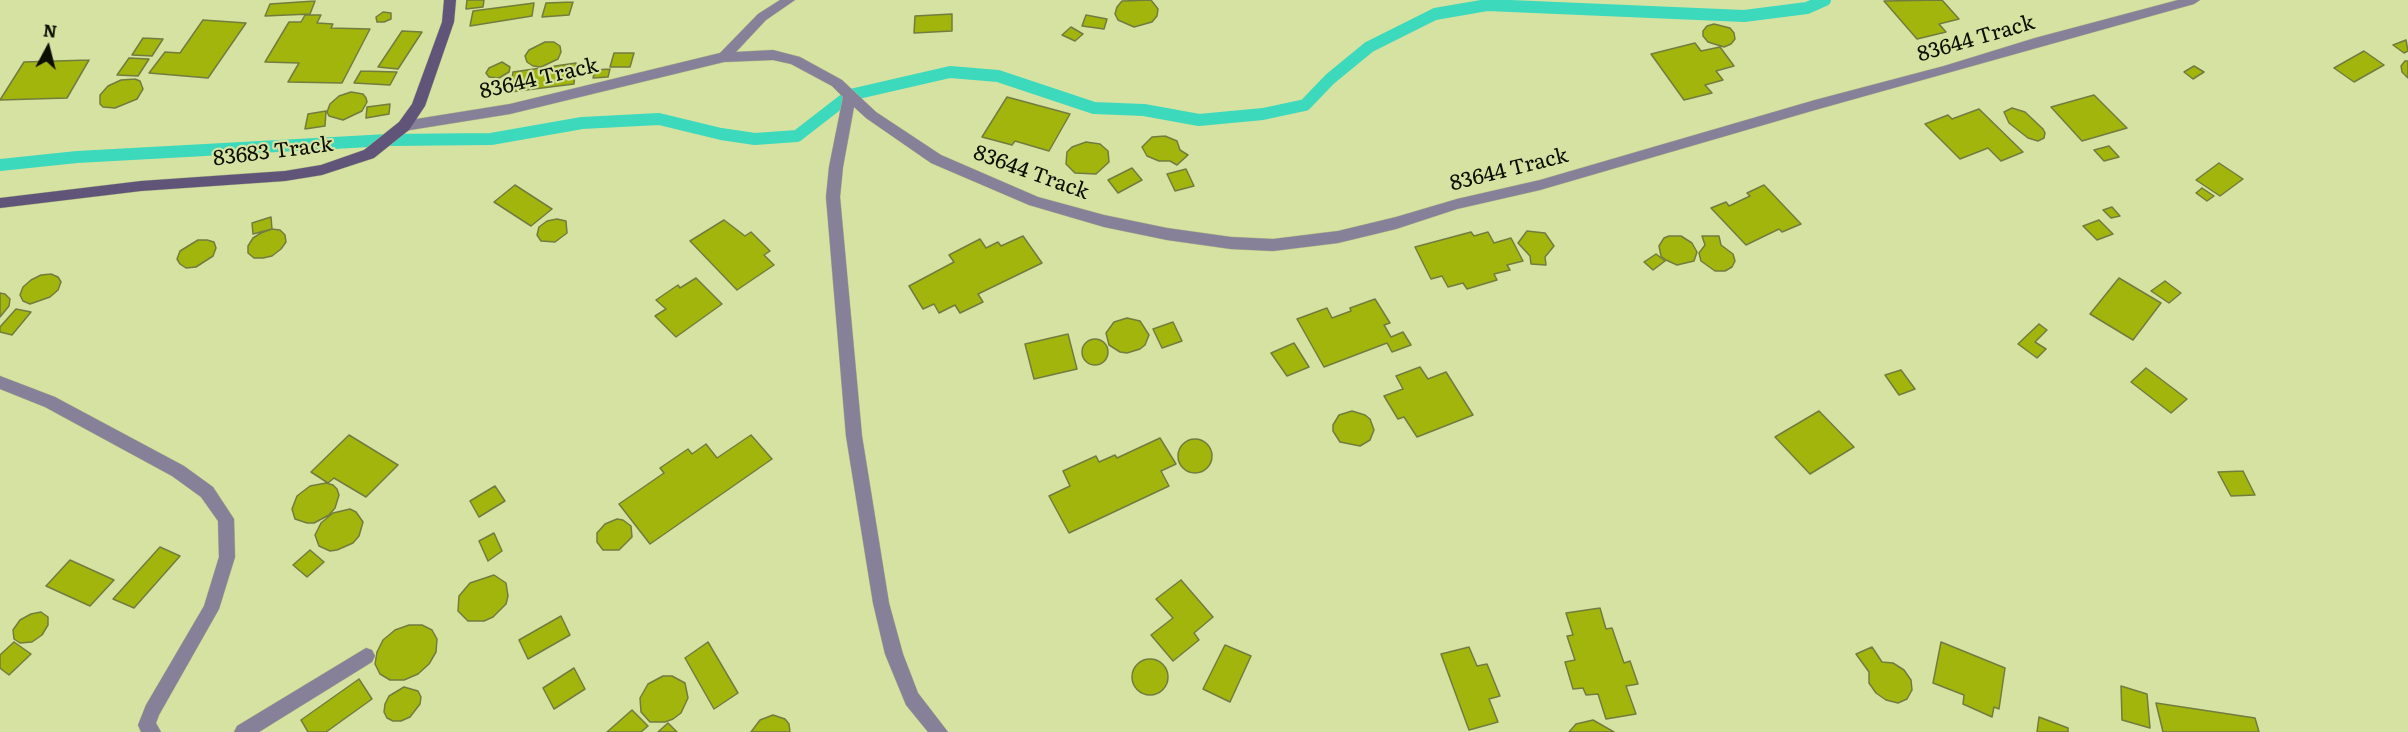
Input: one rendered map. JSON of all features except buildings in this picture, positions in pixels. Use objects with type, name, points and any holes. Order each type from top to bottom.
[{"type":"street","name":"83683 Track","points":[[0,203],[141,186],[285,176],[322,170],[369,154],[404,126],[418,106],[448,22],[450,0]]},
{"type":"street","points":[[724,57],[762,17],[789,0]]},
{"type":"street","name":"83644 Track","points":[[404,126],[510,109],[724,57],[773,55],[795,60],[837,83],[870,115],[936,159],[1034,201],[1104,221],[1167,234],[1231,243],[1273,245],[1338,237],[1396,223],[1457,204],[1540,185],[1815,105],[2194,0]]},
{"type":"street","points":[[850,95],[836,167],[833,197],[854,436],[881,603],[894,654],[912,699],[939,732]]},
{"type":"street","points":[[0,382],[50,402],[178,471],[207,492],[226,519],[227,557],[211,609],[152,711],[147,725],[152,732]]},
{"type":"street","points":[[243,732],[366,656]]},
{"type":"waterway","points":[[0,165],[77,157],[388,140],[491,139],[582,123],[659,119],[721,134],[755,139],[797,136],[850,95],[950,72],[998,76],[1094,108],[1144,110],[1199,120],[1263,114],[1305,105],[1330,79],[1369,47],[1435,14],[1487,5],[1744,16],[1807,8],[1825,0]]}]
